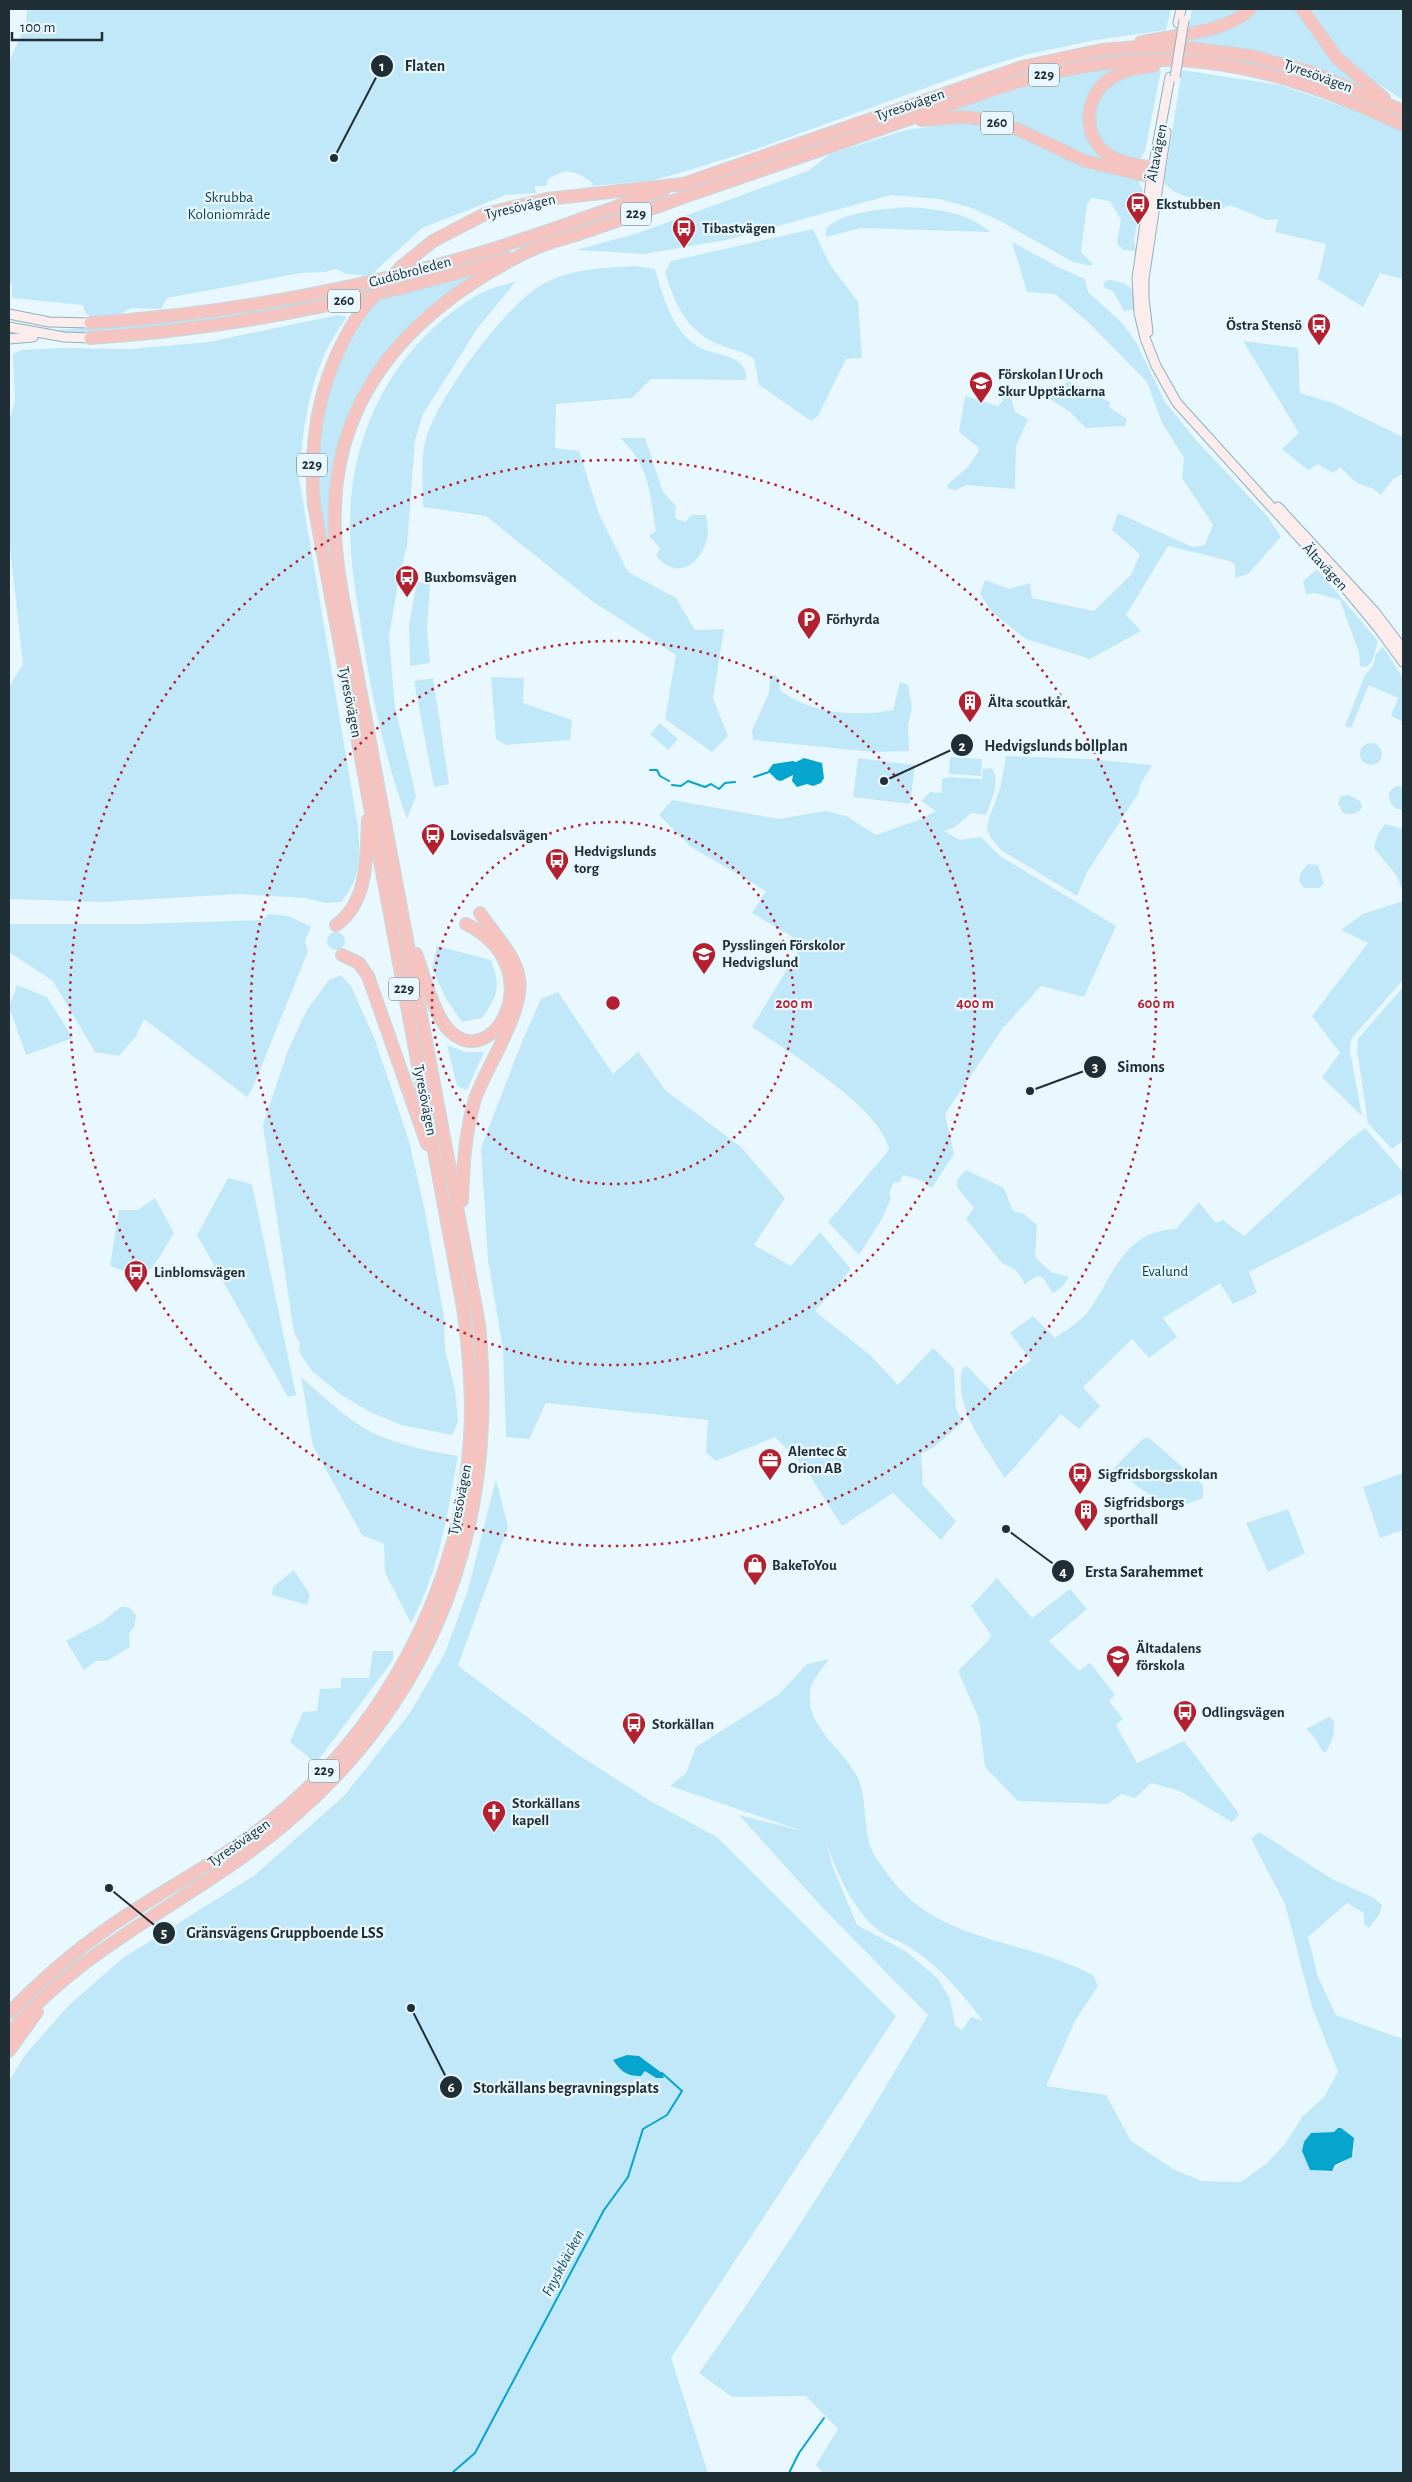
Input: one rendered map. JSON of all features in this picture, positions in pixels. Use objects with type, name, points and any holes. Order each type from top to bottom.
[{"type":"highway","points":[[1115,49],[1223,24],[1242,16],[1250,9]]},
{"type":"highway","points":[[1302,9],[1338,58],[1352,72],[1401,110]]},
{"type":"highway","name":"Tyresövägen","points":[[9,2013],[65,1960],[109,1927],[230,1851],[283,1810],[328,1767],[357,1734],[384,1695],[408,1655],[428,1613],[446,1566],[462,1501],[470,1438],[471,1387],[467,1335],[317,527],[312,468],[314,430],[327,376],[344,338],[364,306],[402,266],[434,241],[485,214],[516,205],[682,184],[1022,67],[1072,55],[1115,49],[1180,47],[1252,56],[1314,73],[1401,110]]},
{"type":"highway","name":"Tyresövägen","points":[[9,2034],[39,2001],[72,1971],[133,1927],[239,1860],[290,1822],[323,1791],[366,1742],[395,1701],[424,1652],[444,1609],[464,1549],[475,1501],[482,1444],[482,1359],[479,1324],[338,572],[334,505],[340,461],[354,416],[366,392],[389,356],[412,329],[458,292],[530,250],[1022,81],[1065,69],[1113,61],[1193,61],[1242,67],[1278,75],[1328,92],[1403,125]]},
{"type":"highway","points":[[1156,173],[1116,159],[1100,147],[1090,125],[1092,102],[1104,83],[1126,71],[1193,61]]},
{"type":"highway","name":"260","points":[[902,122],[965,117],[989,120],[1019,130],[1085,161],[1156,173]]},
{"type":"highway","name":"Gudöbroleden","points":[[90,323],[219,311],[367,283],[494,248],[682,184]]},
{"type":"highway","name":"Gudöbroleden","points":[[90,338],[188,329],[303,310],[410,286],[530,250]]},
{"type":"highway","points":[[336,924],[351,910],[361,889],[366,863],[369,801]]},
{"type":"highway","points":[[461,1223],[463,1165],[470,1119],[481,1084],[514,1015],[520,994],[519,976],[512,960],[480,913]]},
{"type":"highway","points":[[404,919],[443,1021],[453,1033],[473,1039],[494,1032],[504,1020],[511,996],[512,984],[506,965],[496,949],[485,935],[466,924]]},
{"type":"highway","points":[[342,955],[358,964],[368,976],[439,1178]]},
{"type":"highway","points":[[9,2051],[72,1971]]},
{"type":"main road","name":"Ältavägen","points":[[1181,9],[1181,21],[1140,278],[1152,355],[1177,403],[1356,602],[1403,662]]},
{"type":"main road","name":"Ältavägen","points":[[1181,21],[1186,9]]},
{"type":"main road","name":"Gudöbroleden","points":[[9,314],[49,322],[90,323]]},
{"type":"main road","points":[[9,327],[18,322],[49,322]]},
{"type":"main road","name":"Gudöbroleden","points":[[9,327],[64,337],[90,338]]},
{"type":"main road","points":[[9,340],[20,336],[64,337]]},
{"type":"main road","name":"Ältavägen","points":[[1243,475],[1287,516],[1379,617],[1403,649]]},
{"type":"green space","name":"Skrubba Koloniområde","points":[[27,9],[1171,9],[1166,30],[1096,40],[1029,54],[981,68],[751,151],[676,174],[650,181],[591,186],[593,183],[577,173],[567,172],[555,175],[548,179],[546,186],[534,186],[537,193],[506,195],[422,228],[370,276],[347,274],[335,269],[325,272],[301,273],[167,298],[161,309],[131,308],[117,316],[92,317],[85,313],[83,305],[12,298],[12,284],[9,283],[9,62],[26,24]]},
{"type":"green space","points":[[1192,9],[1242,9],[1228,18],[1188,27]]},
{"type":"green space","points":[[1256,9],[1298,9],[1360,83],[1359,85],[1316,67],[1274,55],[1231,47],[1185,42],[1186,37],[1254,12]]},
{"type":"green space","points":[[1311,9],[1403,9],[1403,100],[1357,70],[1335,47]]},
{"type":"green space","points":[[1124,67],[1109,74],[1098,83],[1091,94],[1085,110],[1109,161],[1102,162],[1026,129],[936,115],[1052,80]]},
{"type":"green space","points":[[1161,70],[1145,151],[1139,162],[1110,151],[1101,142],[1096,133],[1094,123],[1094,113],[1103,93],[1120,78],[1129,74]]},
{"type":"green space","points":[[1182,70],[1280,85],[1355,111],[1403,132],[1403,279],[1380,273],[1363,307],[1318,279],[1326,244],[1275,232],[1278,219],[1266,220],[1230,205],[1218,210],[1173,191],[1164,183]]},
{"type":"green space","points":[[957,123],[986,125],[1007,132],[1091,170],[1140,177],[1139,183],[1143,190],[1134,240],[1136,251],[1123,250],[1117,243],[1121,220],[1110,201],[1092,198],[1087,204],[1081,252],[1092,263],[1092,266],[1073,262],[1002,222],[972,208],[939,199],[891,195],[726,240],[644,254],[576,250],[638,233],[808,171],[830,154],[906,130]]},
{"type":"green space","points":[[908,207],[930,209],[962,216],[981,225],[990,232],[861,228],[826,237],[826,229],[842,218],[864,212]]},
{"type":"green space","points":[[813,229],[829,263],[858,302],[862,358],[846,359],[818,416],[811,421],[759,385],[754,359],[715,343],[696,330],[682,313],[672,293],[665,272],[671,261]]},
{"type":"green space","points":[[1012,242],[1058,267],[1085,279],[1088,292],[1121,322],[1136,342],[1165,402],[1195,439],[1268,517],[1281,537],[1248,574],[1235,578],[1235,565],[1230,561],[1168,546],[1126,615],[1141,631],[1090,659],[1026,639],[992,612],[980,594],[985,580],[1009,589],[1030,583],[1032,598],[1094,611],[1131,575],[1140,554],[1112,530],[1118,513],[1192,547],[1205,545],[1213,525],[1182,478],[1184,458],[1162,423],[1147,382],[1088,322],[1055,294],[1027,292]]},
{"type":"green space","points":[[636,266],[655,269],[669,311],[688,339],[697,346],[736,360],[745,371],[746,380],[651,379],[632,398],[556,404],[555,448],[579,451],[599,514],[628,572],[676,598],[695,630],[724,629],[713,698],[728,736],[712,752],[665,719],[676,655],[592,601],[486,516],[423,507],[423,461],[427,435],[445,397],[493,330],[528,295],[543,284],[554,279],[588,270]]},
{"type":"green space","points":[[482,272],[420,314],[376,365],[354,405],[329,516],[400,926],[396,926],[323,537],[318,477],[322,418],[330,387],[342,358],[375,302]]},
{"type":"green space","points":[[516,281],[477,329],[423,414],[415,440],[407,546],[399,577],[389,637],[395,707],[416,796],[407,819],[386,752],[375,707],[354,582],[350,526],[352,491],[358,457],[368,425],[382,395],[399,367],[420,341],[445,318],[474,297]]},
{"type":"green space","points":[[1105,281],[1121,282],[1131,288],[1136,297],[1133,310],[1124,311],[1113,291],[1103,287]]},
{"type":"green space","points":[[371,288],[367,292],[212,321],[134,330],[55,333],[59,330],[226,316]]},
{"type":"green space","points":[[338,315],[347,317],[325,355],[311,394],[303,435],[299,478],[358,827],[358,866],[353,884],[348,893],[341,902],[325,903],[305,898],[239,894],[102,902],[9,899],[9,687],[23,664],[9,539],[9,421],[15,401],[13,354],[21,350],[59,348],[131,349],[208,342]]},
{"type":"green space","points":[[1243,341],[1298,348],[1300,393],[1335,404],[1403,437],[1403,474],[1393,479],[1381,495],[1372,488],[1358,484],[1340,467],[1333,473],[1318,464],[1308,470],[1282,449],[1299,433]]},
{"type":"green space","points":[[1068,381],[1110,402],[1109,407],[1127,419],[1125,426],[1086,428],[1069,411],[1050,399]]},
{"type":"green space","points":[[1005,385],[1008,387],[1015,412],[1028,419],[1016,446],[1015,489],[967,485],[956,490],[949,489],[947,485],[967,468],[979,451],[978,447],[959,432],[965,396],[998,406],[1003,401]]},
{"type":"green space","points":[[620,438],[645,438],[663,492],[676,506],[675,518],[685,522],[692,515],[706,515],[708,533],[704,548],[693,563],[686,567],[671,567],[656,556],[660,548],[649,536],[656,531],[647,481],[638,459]]},
{"type":"green space","points":[[1317,569],[1378,641],[1372,662],[1366,667],[1360,666],[1359,653],[1340,600],[1315,593],[1306,594],[1303,581]]},
{"type":"green space","points":[[417,582],[430,584],[427,629],[430,663],[410,666],[409,624]]},
{"type":"green space","points":[[1383,647],[1403,678],[1403,722],[1391,716],[1398,698],[1369,685],[1351,728],[1345,726],[1365,675],[1373,666],[1376,654]]},
{"type":"green space","points":[[775,675],[779,679],[780,690],[792,698],[819,709],[834,712],[864,713],[893,710],[900,682],[908,685],[912,707],[908,725],[909,751],[873,752],[753,740],[752,730],[769,693],[770,676]]},
{"type":"green space","points":[[491,677],[524,678],[523,703],[572,720],[570,740],[506,745],[496,739]]},
{"type":"green space","points":[[433,678],[449,784],[434,787],[414,681]]},
{"type":"green space","points":[[660,723],[678,739],[668,750],[650,734]]},
{"type":"green space","points":[[1367,743],[1375,743],[1382,750],[1382,758],[1375,765],[1367,765],[1360,758],[1360,750]]},
{"type":"green space","points":[[1006,756],[1089,759],[1152,765],[1141,783],[1138,794],[1087,872],[1077,896],[1001,850],[991,838],[987,830],[989,818],[1000,789]]},
{"type":"green space","points":[[950,757],[982,759],[981,776],[949,774]]},
{"type":"green space","points":[[858,758],[915,765],[910,804],[853,797]]},
{"type":"green space","points":[[992,768],[996,779],[986,815],[971,813],[955,827],[944,831],[960,840],[981,837],[1000,856],[1116,926],[1084,997],[1041,986],[1003,1028],[945,1114],[954,1154],[932,1188],[920,1180],[903,1175],[899,1183],[894,1182],[889,1193],[891,1198],[882,1219],[859,1255],[828,1222],[889,1150],[883,1134],[870,1117],[852,1099],[809,1065],[752,1027],[803,943],[752,913],[766,891],[691,847],[659,815],[672,800],[779,819],[825,811],[846,816],[876,835],[921,819],[936,811],[921,801],[930,792],[942,793],[942,779],[950,777],[982,779],[983,769]]},
{"type":"green space","points":[[1396,786],[1403,787],[1403,809],[1396,809],[1389,799],[1389,792]]},
{"type":"green space","points":[[1349,795],[1360,801],[1362,807],[1353,814],[1342,812],[1338,803],[1341,796]]},
{"type":"green space","points":[[1385,824],[1403,829],[1402,889],[1396,875],[1374,848],[1377,836]]},
{"type":"green space","points":[[1308,864],[1318,865],[1324,884],[1319,888],[1304,888],[1299,881],[1301,872]]},
{"type":"green space","points":[[1403,901],[1403,980],[1351,1039],[1350,1051],[1362,1116],[1322,1077],[1340,1053],[1312,1016],[1368,943],[1341,930],[1363,914]]},
{"type":"green space","points":[[269,914],[289,916],[311,927],[305,941],[308,951],[254,1085],[247,1097],[144,1019],[136,1036],[119,1056],[95,1052],[53,981],[9,952],[9,924],[138,924],[262,920]]},
{"type":"green space","points":[[336,932],[343,934],[345,941],[343,948],[336,950],[329,948],[327,941],[329,934]]},
{"type":"green space","points":[[437,946],[491,960],[497,984],[495,997],[482,1018],[462,1022],[446,999],[432,968]]},
{"type":"green space","points":[[341,975],[351,986],[375,1040],[409,1141],[425,1211],[444,1317],[445,1349],[455,1390],[458,1422],[452,1435],[401,1425],[368,1411],[340,1394],[312,1371],[299,1352],[300,1343],[294,1333],[263,1125],[288,1050],[307,1010],[329,980]]},
{"type":"green space","points":[[17,985],[47,997],[73,1038],[26,1055],[9,1007]]},
{"type":"green space","points":[[1403,987],[1403,1141],[1392,1149],[1368,1123],[1357,1050],[1358,1039]]},
{"type":"green space","points":[[558,992],[613,1074],[638,1052],[666,1091],[741,1147],[785,1198],[754,1245],[791,1266],[820,1232],[851,1269],[815,1311],[870,1355],[898,1385],[933,1348],[954,1369],[956,1409],[963,1422],[934,1447],[921,1454],[923,1485],[956,1521],[941,1540],[893,1493],[842,1526],[805,1468],[775,1437],[716,1461],[706,1452],[708,1420],[546,1403],[529,1439],[506,1437],[503,1349],[488,1260],[481,1148],[521,1044],[541,999]]},
{"type":"green space","points":[[447,1045],[466,1052],[484,1052],[467,1090],[457,1086]]},
{"type":"green space","name":"Evalund","points":[[1365,1128],[1403,1172],[1403,1197],[1400,1194],[1249,1272],[1257,1293],[1233,1304],[1220,1283],[1163,1318],[1177,1337],[1149,1358],[1132,1339],[1083,1387],[1100,1406],[1079,1429],[1061,1414],[1005,1478],[980,1440],[967,1413],[961,1384],[962,1369],[967,1366],[991,1391],[1031,1360],[1010,1333],[1033,1316],[1055,1338],[1071,1327],[1086,1314],[1121,1259],[1131,1247],[1143,1238],[1157,1232],[1176,1229],[1199,1202],[1216,1223],[1223,1220],[1244,1236],[1349,1140]]},
{"type":"green space","points":[[966,1170],[1004,1188],[1013,1211],[1024,1214],[1037,1225],[1035,1257],[1051,1272],[1069,1277],[1062,1287],[1053,1293],[1043,1278],[1037,1276],[1025,1284],[1016,1270],[1002,1263],[966,1219],[974,1208],[957,1187],[957,1180]]},
{"type":"green space","points":[[228,1178],[252,1184],[296,1395],[288,1397],[197,1235]]},
{"type":"green space","points":[[155,1198],[174,1233],[159,1258],[150,1270],[139,1277],[110,1266],[119,1210],[138,1210]]},
{"type":"green space","points":[[301,1377],[343,1413],[371,1432],[403,1444],[458,1456],[436,1562],[411,1623],[385,1573],[384,1544],[362,1535],[313,1446]]},
{"type":"green space","points":[[1144,1438],[1149,1438],[1203,1485],[1203,1498],[1171,1510],[1113,1469]]},
{"type":"green space","points":[[1403,1473],[1403,1530],[1380,1538],[1363,1487]]},
{"type":"green space","points":[[496,1479],[508,1527],[458,1666],[574,1752],[652,1802],[717,1837],[896,2016],[671,2358],[708,2473],[9,2473],[9,2081],[25,2055],[69,2005],[123,1958],[255,1875],[344,1796],[410,1713],[445,1653],[468,1590]]},
{"type":"green space","points":[[1288,1509],[1305,1553],[1268,1572],[1246,1523]]},
{"type":"green space","points":[[294,1570],[310,1595],[307,1605],[272,1595],[273,1587]]},
{"type":"green space","points":[[997,1578],[1032,1618],[1070,1589],[1087,1609],[1049,1641],[1079,1671],[1090,1663],[1115,1695],[1109,1701],[1123,1719],[1116,1725],[1137,1763],[1184,1741],[1237,1811],[1239,1815],[1232,1822],[1180,1791],[1151,1783],[1135,1798],[1121,1794],[1108,1804],[1018,1801],[985,1767],[979,1719],[958,1671],[988,1641],[991,1635],[971,1606]]},
{"type":"green space","points":[[122,1606],[130,1608],[136,1616],[134,1627],[129,1633],[130,1647],[107,1661],[96,1661],[84,1670],[66,1641],[102,1622]]},
{"type":"green space","points":[[373,1651],[393,1651],[393,1660],[316,1763],[290,1742],[303,1712],[317,1711],[320,1689],[341,1688],[341,1678],[369,1678]]},
{"type":"green space","points":[[829,1659],[813,1683],[810,1691],[810,1704],[819,1727],[857,1776],[862,1792],[869,1842],[877,1860],[904,1894],[927,1912],[953,1926],[1065,1962],[1093,1975],[1098,1986],[1075,2021],[1046,2086],[1106,2095],[1131,2141],[1173,2169],[1202,2181],[1241,2182],[1266,2164],[1285,2144],[1302,2117],[1324,2097],[1338,2072],[1312,2007],[1285,1904],[1251,1839],[1259,1832],[1332,1879],[1374,1898],[1382,1905],[1379,1915],[1369,1928],[1364,1924],[1364,1913],[1347,1903],[1308,1937],[1318,1977],[1336,2015],[1403,2039],[1403,2473],[823,2473],[816,2465],[838,2429],[806,2396],[732,2397],[699,2373],[818,2197],[928,2015],[821,1906],[739,1815],[802,1831],[670,1786],[686,1773],[696,1747],[778,1695],[807,1664]],"holes":[[[826,1842],[846,1888],[867,1920],[883,1934],[909,1947],[930,1962],[967,2000],[982,2020],[971,2017],[962,2030],[955,2025],[950,1999],[938,1979],[907,1952],[857,1925],[832,1865]],[[1344,2132],[1354,2138],[1354,2154],[1329,2172],[1310,2170],[1304,2156],[1319,2133]]]},
{"type":"green space","points":[[1329,1717],[1334,1721],[1333,1734],[1326,1752],[1323,1752],[1314,1737],[1306,1729]]},
{"type":"water","points":[[804,758],[822,763],[824,778],[821,783],[813,786],[807,784],[797,787],[792,781],[793,775],[781,781],[777,780],[768,771],[773,764],[796,762]]},
{"type":"water","points":[[627,2055],[639,2056],[662,2073],[664,2078],[656,2078],[645,2071],[641,2076],[625,2072],[613,2060]]},
{"type":"water","points":[[1341,2128],[1354,2138],[1352,2157],[1335,2165],[1332,2171],[1310,2170],[1302,2151],[1304,2142],[1311,2133],[1334,2132]]},
{"type":"waterway","points":[[650,770],[657,770],[660,776],[669,781]]},
{"type":"waterway","points":[[754,777],[769,772]]},
{"type":"waterway","points":[[672,785],[681,786],[688,781],[705,787],[711,784],[719,789],[725,783],[735,782]]},
{"type":"waterway","name":"Fnyskbäcken","points":[[452,2473],[475,2453],[604,2210],[628,2177],[643,2129],[667,2115],[682,2091],[662,2073]]},
{"type":"waterway","points":[[789,2473],[799,2453],[824,2418]]},
{"type":"place","name":"Flaten","points":[[334,158]]},
{"type":"place","name":"Ekstubben","points":[[1138,225]]},
{"type":"place","name":"Tibastvägen","points":[[684,249]]},
{"type":"place","name":"Östra Stensö","points":[[1319,346]]},
{"type":"place","name":"Förskolan I Ur och Skur Upptäckarna","points":[[981,404]]},
{"type":"place","name":"Buxbomsvägen","points":[[407,598]]},
{"type":"place","name":"Förhyrda","points":[[809,640]]},
{"type":"place","name":"Älta scoutkår","points":[[970,723]]},
{"type":"place","name":"Hedvigslunds bollplan","points":[[884,781]]},
{"type":"place","name":"Lovisedalsvägen","points":[[433,856]]},
{"type":"place","name":"Hedvigslunds torg","points":[[557,881]]},
{"type":"place","name":"Pysslingen Förskolor Hedvigslund","points":[[704,975]]},
{"type":"place","name":"Simons","points":[[1030,1091]]},
{"type":"place","name":"Linblomsvägen","points":[[136,1293]]},
{"type":"place","name":"Alentec & Orion AB","points":[[770,1481]]},
{"type":"place","name":"Sigfridsborgsskolan","points":[[1080,1495]]},
{"type":"place","name":"Ersta Sarahemmet","points":[[1006,1529]]},
{"type":"place","name":"Sigfridsborgs sporthall","points":[[1086,1532]]},
{"type":"place","name":"BakeToYou","points":[[755,1586]]},
{"type":"place","name":"Ältadalens förskola","points":[[1118,1678]]},
{"type":"place","name":"Odlingsvägen","points":[[1185,1733]]},
{"type":"place","name":"Storkällan","points":[[634,1745]]},
{"type":"place","name":"Storkällans kapell","points":[[494,1833]]},
{"type":"place","name":"Gränsvägens Gruppboende LSS","points":[[109,1888]]},
{"type":"place","name":"Storkällans begravningsplats","points":[[411,2008]]}]
